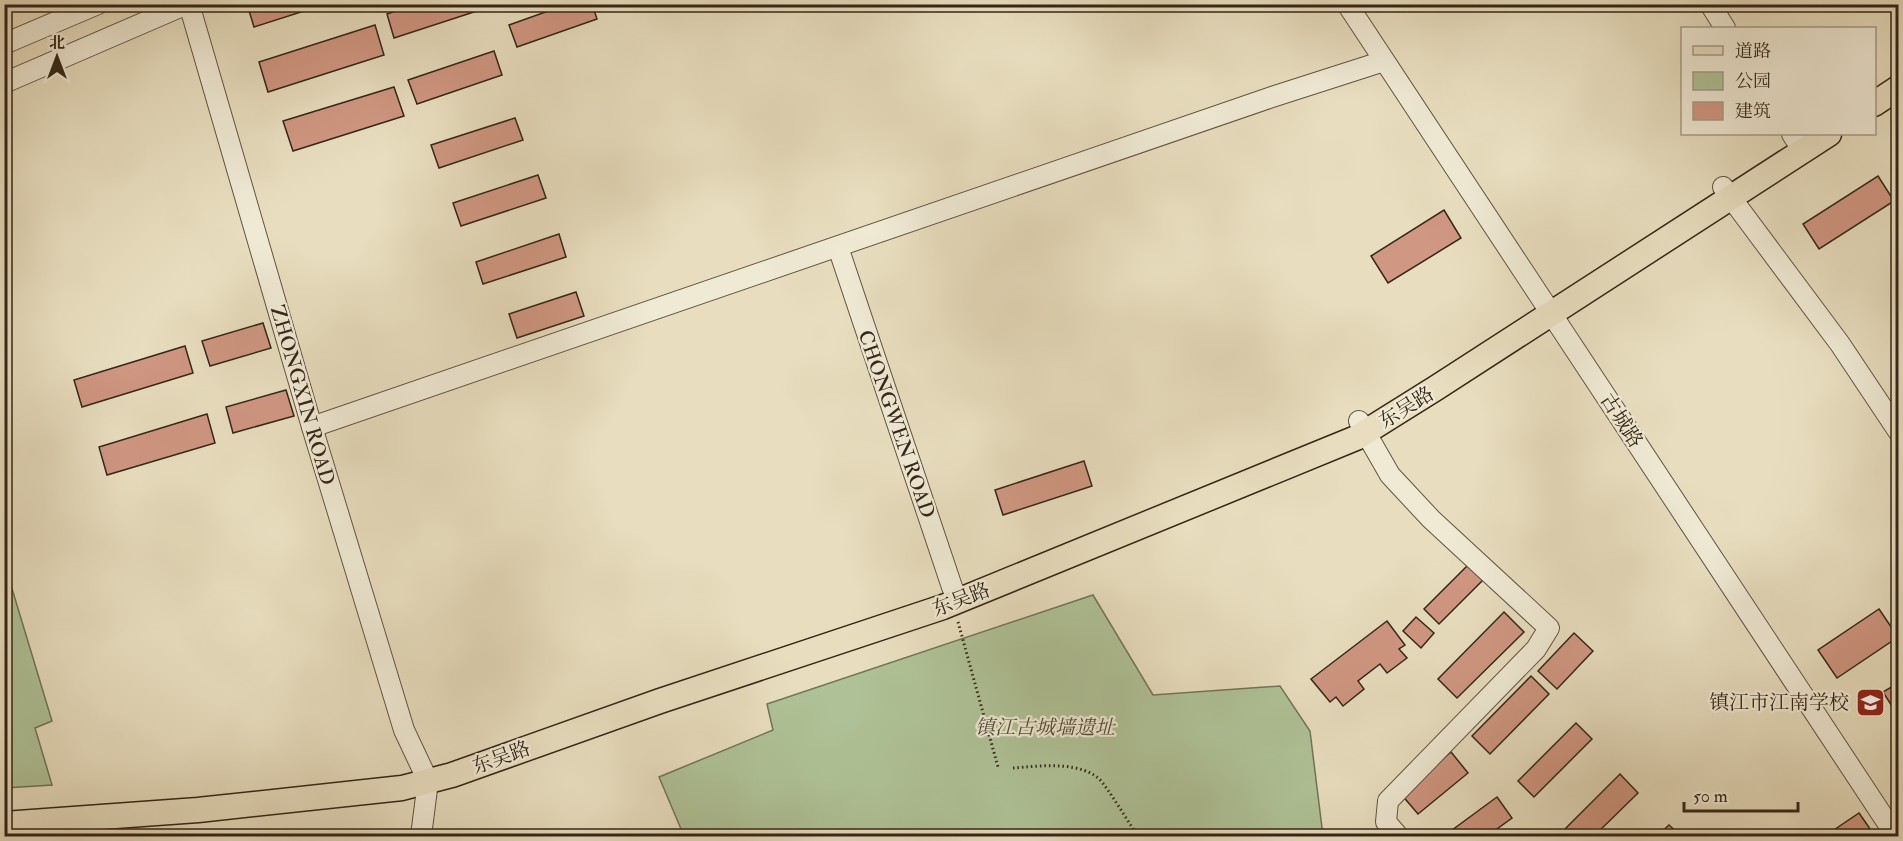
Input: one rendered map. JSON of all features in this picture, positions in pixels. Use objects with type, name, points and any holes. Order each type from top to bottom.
[{"type":"main road","points":[[1876,88],[1899,74]]},
{"type":"main road","points":[[1876,103],[1899,88]]},
{"type":"main road","name":"东吴路","points":[[4,812],[197,798],[400,776],[452,775],[955,594],[1356,438],[1362,426],[1727,192],[1799,139],[1823,135]]},
{"type":"main road","name":"东吴路","points":[[4,824],[198,810],[402,788],[426,775]]},
{"type":"street","points":[[4,44],[98,4]]},
{"type":"street","points":[[4,83],[188,4]]},
{"type":"street","name":"ZHONGXIN ROAD","points":[[188,4],[404,730],[426,775]]},
{"type":"street","name":"古城路","points":[[1347,4],[1896,837]]},
{"type":"street","points":[[1710,4],[1724,27]]},
{"type":"street","points":[[312,427],[1275,96],[1384,61]]},
{"type":"street","points":[[1727,192],[1840,344],[1899,431]]},
{"type":"street","name":"CHONGWEN ROAD","points":[[838,247],[955,594]]},
{"type":"street","points":[[1362,426],[1390,475],[1431,519],[1549,628],[1536,649],[1388,801],[1386,822],[1398,837]]},
{"type":"street","points":[[421,837],[426,775]]},
{"type":"path","points":[[964,638],[998,767]]},
{"type":"path","points":[[1013,768],[1050,765],[1079,768],[1101,780],[1137,836]]},
{"type":"green space","points":[[10,582],[52,721],[35,728],[52,785],[5,788],[4,583]]},
{"type":"green space","name":"镇江古城墙遗址","points":[[1093,595],[1153,695],[1280,686],[1310,731],[1323,836],[684,836],[659,777],[773,730],[767,704]]},
{"type":"building","points":[[247,4],[326,4],[254,27]]},
{"type":"building","points":[[416,4],[478,4],[480,10],[394,38],[387,14]]},
{"type":"building","points":[[568,4],[592,4],[597,19],[517,47],[509,25]]},
{"type":"building","points":[[375,25],[384,55],[268,92],[259,62]]},
{"type":"building","points":[[494,51],[502,75],[417,104],[408,80]]},
{"type":"building","points":[[394,87],[404,116],[293,151],[283,121]]},
{"type":"building","points":[[515,118],[523,140],[439,168],[431,145]]},
{"type":"building","points":[[538,175],[546,198],[461,226],[453,203]]},
{"type":"building","points":[[1878,176],[1894,201],[1819,249],[1803,224]]},
{"type":"building","points":[[1444,210],[1461,238],[1388,283],[1371,256]]},
{"type":"building","points":[[559,234],[566,257],[483,284],[476,262]]},
{"type":"building","points":[[576,292],[584,316],[517,338],[509,314]]},
{"type":"building","points":[[263,323],[271,348],[210,366],[202,341]]},
{"type":"building","points":[[185,346],[193,373],[82,407],[74,380]]},
{"type":"building","points":[[286,390],[294,416],[233,433],[226,407]]},
{"type":"building","points":[[207,414],[215,443],[107,475],[99,447]]},
{"type":"building","points":[[1084,461],[1092,486],[1003,515],[995,490]]},
{"type":"building","points":[[1471,562],[1486,577],[1439,624],[1424,609]]},
{"type":"building","points":[[1879,609],[1898,637],[1837,678],[1818,650]]},
{"type":"building","points":[[1504,612],[1524,632],[1457,698],[1438,679]]},
{"type":"building","points":[[1416,617],[1434,633],[1421,648],[1403,631]]},
{"type":"building","points":[[1387,621],[1405,645],[1399,649],[1407,658],[1387,673],[1380,664],[1358,681],[1364,689],[1343,706],[1336,697],[1330,702],[1311,679]]},
{"type":"building","points":[[1574,633],[1593,651],[1557,689],[1538,671]]},
{"type":"building","points":[[1531,676],[1549,694],[1490,754],[1472,736]]},
{"type":"building","points":[[1898,683],[1898,713],[1897,714],[1883,692]]},
{"type":"building","points":[[1576,723],[1592,739],[1534,797],[1518,781]]},
{"type":"building","points":[[1451,752],[1468,773],[1418,814],[1401,794]]},
{"type":"building","points":[[1620,774],[1638,793],[1594,836],[1568,836],[1563,831]]},
{"type":"building","points":[[1497,797],[1512,818],[1487,836],[1444,836]]},
{"type":"building","points":[[1859,813],[1875,836],[1825,836]]},
{"type":"building","points":[[1669,825],[1681,836],[1657,836]]},
{"type":"place","name":"镇江市江南学校","points":[[1870,702]]}]
